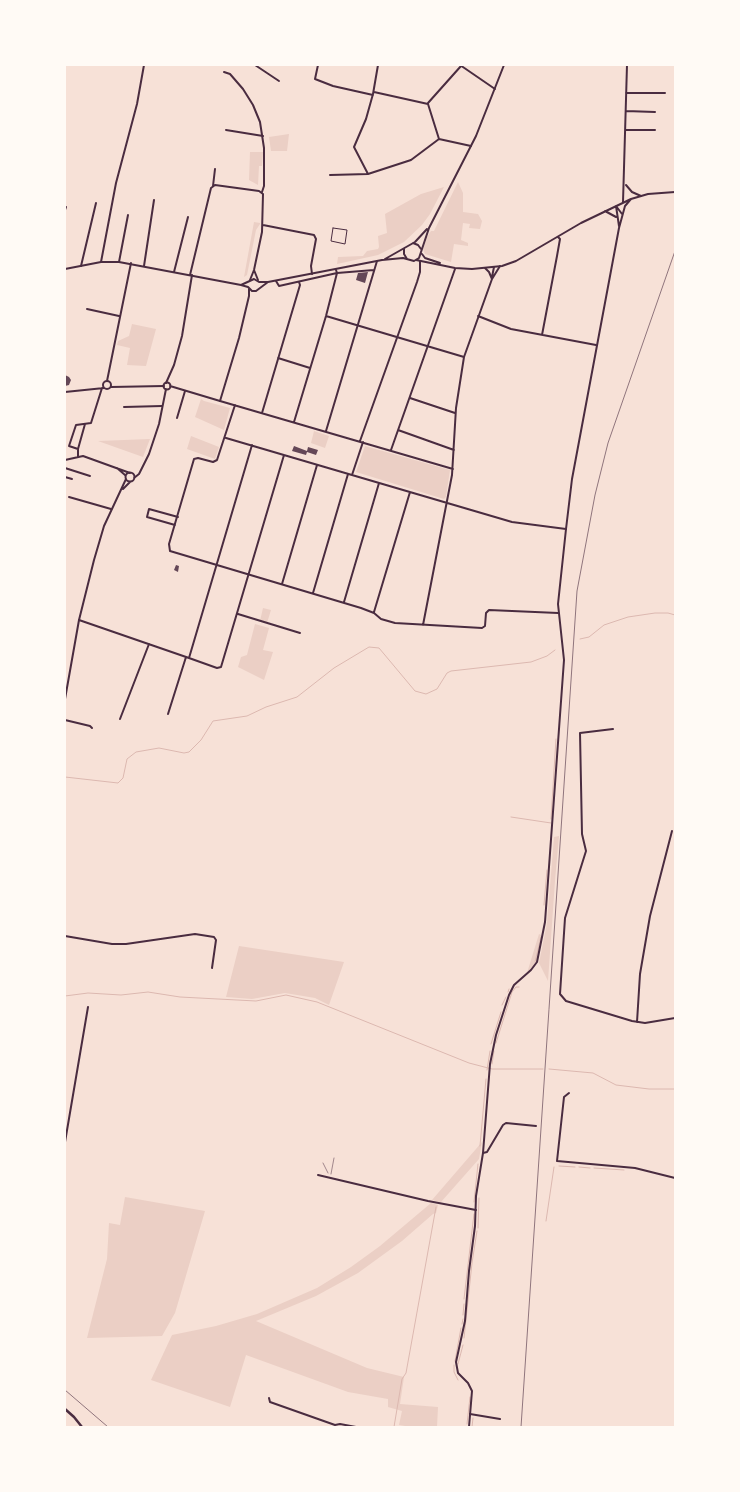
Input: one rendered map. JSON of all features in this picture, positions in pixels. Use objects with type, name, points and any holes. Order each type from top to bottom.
[{"type":"main road","points":[[65,1409],[82,1427]]},
{"type":"street","points":[[101,262],[116,183],[137,104],[144,65]]},
{"type":"street","points":[[255,65],[279,81]]},
{"type":"street","points":[[318,65],[315,79],[333,86],[428,104]]},
{"type":"street","points":[[368,174],[354,147],[366,119],[378,65]]},
{"type":"street","points":[[428,104],[461,65],[495,89]]},
{"type":"street","points":[[352,475],[396,337],[417,282],[420,272],[418,260],[421,249],[429,228],[471,146],[504,65]]},
{"type":"street","points":[[623,202],[627,65]]},
{"type":"street","points":[[220,401],[250,296],[249,281],[254,270],[263,225],[264,197],[262,192],[264,186],[263,136],[258,118],[251,101],[236,80],[224,72]]},
{"type":"street","points":[[626,92],[665,93]]},
{"type":"street","points":[[428,104],[440,139]]},
{"type":"street","points":[[626,111],[655,112]]},
{"type":"street","points":[[226,130],[263,136]]},
{"type":"street","points":[[626,130],[655,130]]},
{"type":"street","points":[[330,174],[368,174],[411,160],[440,139],[471,146]]},
{"type":"street","points":[[164,386],[174,365],[182,336],[191,275],[213,186],[215,169]]},
{"type":"street","points":[[625,183],[632,192],[641,196]]},
{"type":"street","points":[[213,186],[262,192]]},
{"type":"street","points":[[276,281],[278,286],[299,282],[382,260],[418,260],[455,268],[500,266],[516,261],[558,236],[623,202],[654,193],[675,192]]},
{"type":"street","points":[[469,1427],[472,1391],[468,1383],[458,1373],[456,1362],[465,1321],[477,1186],[483,1153],[489,1070],[496,1035],[510,991],[531,970],[539,955],[548,899],[564,660],[558,613],[572,479],[619,227],[625,206],[631,199]]},
{"type":"street","points":[[144,266],[154,200]]},
{"type":"street","points":[[81,266],[96,203]]},
{"type":"street","points":[[616,206],[621,211],[622,217]]},
{"type":"street","points":[[616,206],[616,218],[619,227]]},
{"type":"street","points":[[605,211],[616,218]]},
{"type":"street","points":[[119,262],[128,215]]},
{"type":"street","points":[[174,272],[188,217]]},
{"type":"street","points":[[263,225],[314,235],[316,239],[311,266],[312,274]]},
{"type":"street","points":[[333,228],[347,230],[345,244],[331,242],[333,228]]},
{"type":"street","points":[[382,260],[413,243],[429,228]]},
{"type":"street","points":[[542,335],[560,239],[558,236]]},
{"type":"street","points":[[413,243],[421,249]]},
{"type":"street","points":[[404,249],[406,259]]},
{"type":"street","points":[[421,253],[425,258],[446,266]]},
{"type":"street","points":[[326,431],[376,261]]},
{"type":"street","points":[[65,269],[101,262],[131,263],[241,285],[256,290]]},
{"type":"street","points":[[78,449],[69,445],[76,425],[91,422],[104,383],[107,381],[131,263]]},
{"type":"street","points":[[423,625],[448,503],[453,469],[456,414],[464,357],[492,279],[500,266]]},
{"type":"street","points":[[492,279],[494,267]]},
{"type":"street","points":[[392,450],[455,268]]},
{"type":"street","points":[[485,268],[492,279]]},
{"type":"street","points":[[254,270],[260,287]]},
{"type":"street","points":[[241,285],[249,281],[268,282],[336,271],[374,270]]},
{"type":"street","points":[[294,422],[326,316],[336,271]]},
{"type":"street","points":[[250,296],[268,282]]},
{"type":"street","points":[[262,413],[300,285],[299,282]]},
{"type":"street","points":[[87,309],[120,317]]},
{"type":"street","points":[[326,316],[464,357]]},
{"type":"street","points":[[478,316],[511,329],[596,345]]},
{"type":"street","points":[[278,358],[310,368]]},
{"type":"street","points":[[107,381],[110,382],[111,387]]},
{"type":"street","points":[[166,383],[185,391],[453,469]]},
{"type":"street","points":[[65,392],[103,388],[107,390],[111,387],[164,386]]},
{"type":"street","points":[[65,699],[79,620],[104,526],[111,509],[123,489],[142,469],[159,424],[166,389],[170,386]]},
{"type":"street","points":[[177,418],[185,391]]},
{"type":"street","points":[[410,398],[456,414]]},
{"type":"street","points":[[235,405],[216,461],[194,459],[169,550],[344,602],[374,613],[381,619],[395,623],[482,628],[485,625],[487,612],[490,610],[558,613]]},
{"type":"street","points":[[124,407],[162,406]]},
{"type":"street","points":[[78,457],[78,449],[85,424]]},
{"type":"street","points":[[398,430],[454,450]]},
{"type":"street","points":[[225,438],[512,522],[566,529]]},
{"type":"street","points":[[189,658],[252,445]]},
{"type":"street","points":[[79,620],[217,668],[222,666],[284,455]]},
{"type":"street","points":[[90,476],[65,468],[66,460],[83,456],[131,473],[134,478]]},
{"type":"street","points":[[282,584],[317,465]]},
{"type":"street","points":[[115,467],[125,476],[123,489]]},
{"type":"street","points":[[125,476],[142,469]]},
{"type":"street","points":[[313,593],[348,474]]},
{"type":"street","points":[[65,477],[72,479]]},
{"type":"street","points":[[126,479],[130,481]]},
{"type":"street","points":[[344,602],[379,483]]},
{"type":"street","points":[[374,613],[410,492]]},
{"type":"street","points":[[70,497],[111,509]]},
{"type":"street","points":[[175,525],[147,517],[149,509],[178,517]]},
{"type":"street","points":[[238,614],[300,633]]},
{"type":"street","points":[[120,719],[149,644]]},
{"type":"street","points":[[168,714],[186,657]]},
{"type":"street","points":[[65,720],[92,728]]},
{"type":"street","points":[[613,730],[580,733],[582,838],[586,851],[565,918],[560,991],[562,999],[619,1018],[637,1022],[675,1018]]},
{"type":"street","points":[[637,1022],[640,974],[650,916],[672,831]]},
{"type":"street","points":[[65,936],[112,944],[126,944],[195,934],[214,936],[216,940],[212,968]]},
{"type":"street","points":[[65,1142],[88,1007]]},
{"type":"street","points":[[569,1094],[564,1097],[557,1162],[635,1168],[675,1178]]},
{"type":"street","points":[[483,1153],[487,1152],[506,1123],[536,1126]]},
{"type":"street","points":[[318,1175],[428,1201],[476,1210]]},
{"type":"street","points":[[269,1398],[270,1402],[335,1425],[356,1427]]},
{"type":"street","points":[[470,1414],[500,1419]]},
{"type":"path","points":[[332,1179],[334,1158]]},
{"type":"path","points":[[323,1163],[332,1179]]},
{"type":"shaded area","points":[[289,134],[287,151],[271,151],[269,137]]},
{"type":"shaded area","points":[[250,152],[263,152],[262,166],[259,166],[258,185],[249,180]]},
{"type":"shaded area","points":[[458,182],[463,193],[463,212],[478,214],[482,221],[480,229],[469,228],[470,224],[463,223],[461,240],[468,243],[468,246],[454,244],[451,262],[425,254],[423,249],[427,237],[431,231],[434,231]]},
{"type":"shaded area","points":[[444,187],[422,225],[404,242],[378,255],[337,264],[338,257],[363,256],[367,251],[378,249],[378,236],[387,233],[385,214],[421,194]]},
{"type":"shaded area","points":[[254,222],[260,224],[256,230],[247,275],[244,277]]},
{"type":"shaded area","points":[[132,324],[156,329],[146,366],[127,365],[130,348],[117,345],[118,341],[129,336]]},
{"type":"shaded area","points":[[201,399],[230,408],[224,430],[195,417]]},
{"type":"shaded area","points":[[314,431],[329,436],[325,448],[311,443]]},
{"type":"shaded area","points":[[191,436],[219,447],[215,459],[187,449]]},
{"type":"shaded area","points":[[150,439],[143,457],[98,441]]},
{"type":"shaded area","points":[[365,446],[450,470],[446,497],[444,499],[356,472]]},
{"type":"shaded area","points":[[263,608],[271,610],[267,623],[260,621]]},
{"type":"shaded area","points":[[255,624],[269,628],[263,650],[273,652],[264,680],[238,667],[241,657],[247,655]]},
{"type":"shaded area","points":[[559,836],[548,981],[539,963],[547,923],[554,837]]},
{"type":"shaded area","points":[[539,934],[541,935],[537,959],[527,973]]},
{"type":"shaded area","points":[[239,946],[344,962],[329,1005],[315,998],[285,993],[252,999],[226,997]]},
{"type":"shaded area","points":[[482,1142],[479,1159],[441,1202],[432,1200]]},
{"type":"shaded area","points":[[125,1197],[205,1211],[175,1313],[162,1336],[87,1338],[107,1259],[109,1223],[120,1225]]},
{"type":"shaded area","points":[[431,1203],[438,1205],[436,1213],[358,1273],[316,1296],[256,1321],[367,1368],[404,1377],[400,1404],[438,1407],[437,1427],[399,1425],[402,1411],[388,1407],[388,1399],[348,1392],[246,1355],[230,1407],[151,1380],[172,1335],[216,1326],[257,1314],[317,1288],[380,1246]]},
{"type":"building","points":[[368,272],[365,283],[356,280],[358,273]]},
{"type":"building","points":[[65,375],[71,380],[69,385],[65,386]]},
{"type":"building","points":[[294,446],[307,451],[308,447],[318,450],[316,455],[307,452],[306,455],[292,451]]},
{"type":"building","points":[[176,565],[179,566],[178,572],[174,570]]},
{"type":"waterway","points":[[580,639],[589,637],[604,625],[628,617],[655,613],[675,615]]},
{"type":"waterway","points":[[65,777],[118,783],[123,778],[127,759],[136,752],[159,748],[184,753],[189,752],[201,740],[213,721],[247,716],[266,707],[297,697],[334,668],[369,647],[379,648],[415,691],[426,694],[437,689],[447,673],[451,671],[531,662],[547,656],[555,650]]},
{"type":"waterway","points":[[551,819],[556,739]]},
{"type":"waterway","points":[[511,817],[551,823]]},
{"type":"waterway","points":[[544,905],[547,870]]},
{"type":"waterway","points":[[535,962],[541,937]]},
{"type":"waterway","points":[[496,1043],[512,992],[516,987],[519,987]]},
{"type":"waterway","points":[[65,996],[88,993],[121,995],[148,992],[180,997],[256,1001],[286,995],[317,1002],[469,1063],[492,1069],[543,1069]]},
{"type":"waterway","points":[[502,1005],[506,997]]},
{"type":"waterway","points":[[491,1044],[501,1012]]},
{"type":"waterway","points":[[487,1070],[490,1051]]},
{"type":"waterway","points":[[492,1064],[494,1051]]},
{"type":"waterway","points":[[549,1069],[593,1073],[616,1085],[649,1089],[675,1089]]},
{"type":"waterway","points":[[480,1146],[486,1079]]},
{"type":"waterway","points":[[474,1202],[478,1164]]},
{"type":"waterway","points":[[559,1166],[575,1167]]},
{"type":"waterway","points":[[546,1221],[554,1167]]},
{"type":"waterway","points":[[579,1167],[590,1168]]},
{"type":"waterway","points":[[594,1168],[624,1170]]},
{"type":"waterway","points":[[478,1228],[479,1198]]},
{"type":"waterway","points":[[394,1427],[402,1379],[406,1373],[436,1207]]},
{"type":"waterway","points":[[464,1299],[474,1214]]},
{"type":"waterway","points":[[464,1338],[477,1231]]},
{"type":"waterway","points":[[463,1315],[464,1304]]},
{"type":"waterway","points":[[462,1324],[463,1319]]},
{"type":"waterway","points":[[455,1361],[461,1328]]},
{"type":"waterway","points":[[458,1364],[463,1345]]},
{"type":"waterway","points":[[454,1365],[454,1372],[458,1380]]},
{"type":"waterway","points":[[467,1424],[470,1397]]},
{"type":"waterway","points":[[472,1427],[473,1418]]},
{"type":"railway","points":[[521,1427],[577,591],[595,495],[608,443],[675,251]]},
{"type":"railway","points":[[65,1390],[108,1427]]}]
